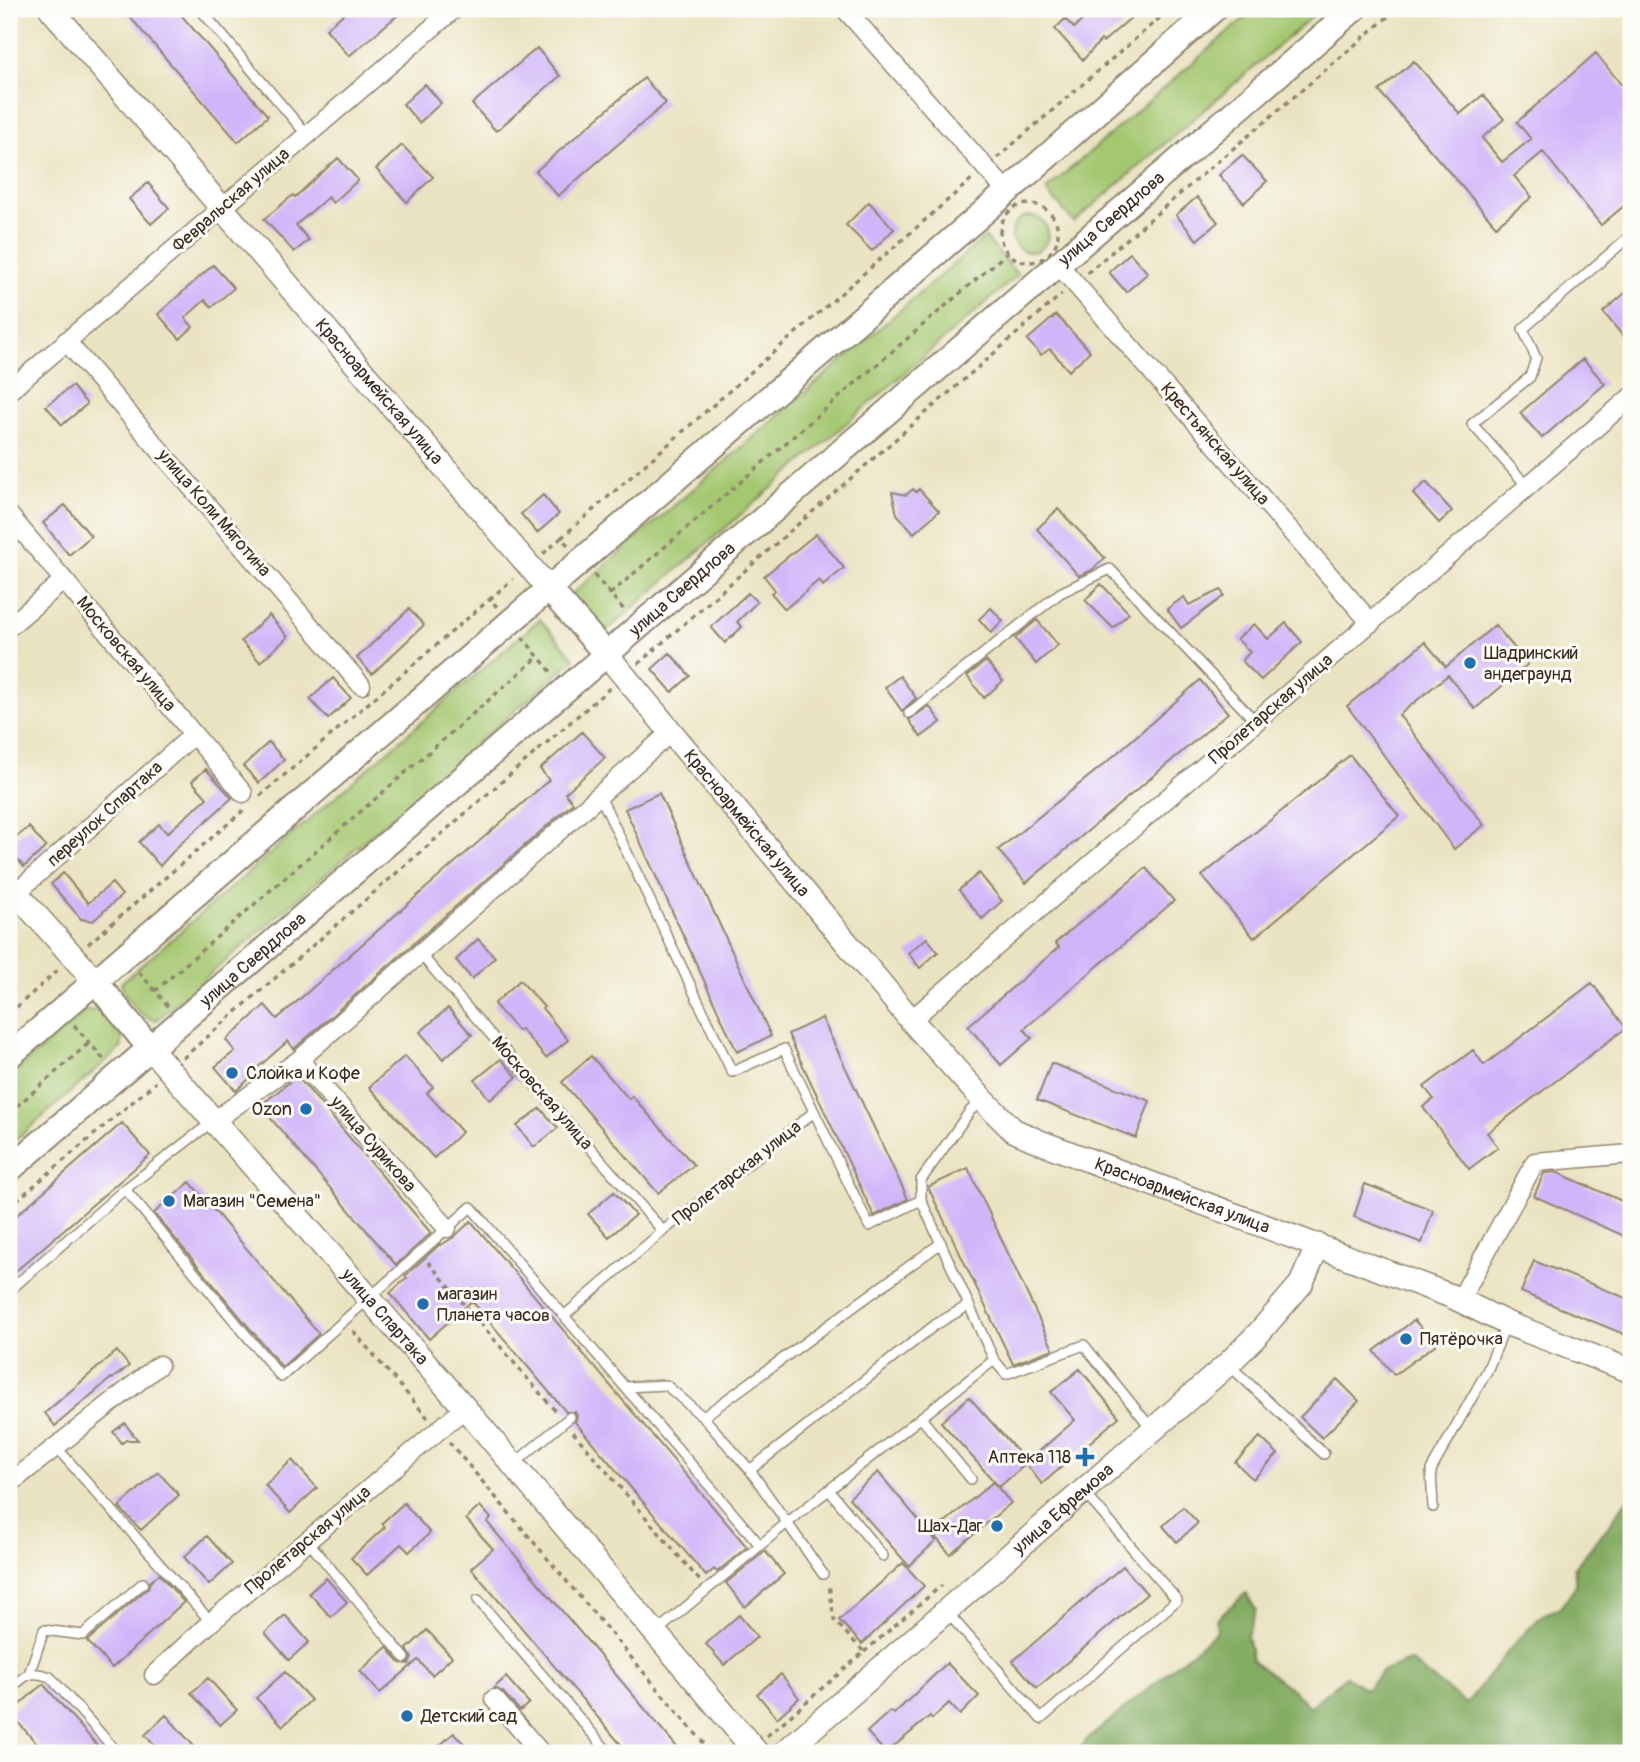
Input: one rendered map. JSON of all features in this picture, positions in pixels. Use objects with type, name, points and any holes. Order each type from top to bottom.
[{"type":"main road","name":"улица Свердлова","points":[[9,1170],[1354,9]]},
{"type":"main road","points":[[9,1056],[1007,192],[1203,12]]},
{"type":"main road","name":"Красноармейская улица","points":[[550,589],[606,654]]},
{"type":"main road","name":"улица Спартака","points":[[95,981],[150,1048]]},
{"type":"street","name":"Красноармейская улица","points":[[51,9],[550,589]]},
{"type":"street","points":[[845,9],[1007,192]]},
{"type":"street","name":"Февральская улица","points":[[9,391],[447,11]]},
{"type":"street","name":"Крестьянская улица","points":[[1058,264],[1371,623]]},
{"type":"street","name":"улица Коли Мяготина","points":[[66,341],[361,685]]},
{"type":"street","name":"Пролетарская улица","points":[[911,1020],[1631,397]]},
{"type":"street","name":"Московская улица","points":[[9,514],[243,793]]},
{"type":"street","points":[[9,627],[64,580]]},
{"type":"street","name":"Красноармейская улица","points":[[606,654],[911,1020],[1013,1130],[1040,1143],[1460,1300],[1506,1323],[1631,1371]]},
{"type":"street","points":[[214,1121],[299,1060],[670,733]]},
{"type":"street","name":"переулок Спартака","points":[[12,889],[193,735]]},
{"type":"street","name":"улица Спартака","points":[[12,889],[95,981]]},
{"type":"street","name":"улица Спартака","points":[[150,1048],[465,1408],[755,1751]]},
{"type":"street","name":"улица Сурикова","points":[[299,1060],[447,1228]]},
{"type":"street","points":[[1460,1300],[1535,1162],[1631,1154]]},
{"type":"street","name":"улица Ефремова","points":[[784,1753],[1228,1364],[1301,1284],[1318,1245]]},
{"type":"street","points":[[9,1484],[159,1365]]},
{"type":"street","name":"Пролетарская улица","points":[[154,1675],[211,1622],[465,1408]]},
{"type":"street","points":[[495,1699],[541,1753]]},
{"type":"lane","points":[[200,9],[307,135]]},
{"type":"lane","points":[[1528,486],[1472,424],[1530,377],[1536,358],[1523,329],[1631,235]]},
{"type":"lane","points":[[909,713],[1060,593],[1111,569],[1256,722]]},
{"type":"lane","points":[[600,796],[732,1072],[784,1049],[869,1226],[921,1200]]},
{"type":"lane","name":"Московская улица","points":[[421,955],[663,1231]]},
{"type":"lane","points":[[983,1100],[970,1111],[921,1180],[921,1200],[994,1360],[1006,1374],[1084,1345],[1153,1430]]},
{"type":"lane","name":"Пролетарская улица","points":[[564,1316],[663,1231],[814,1112]]},
{"type":"lane","points":[[9,1291],[125,1189],[214,1121]]},
{"type":"lane","points":[[125,1189],[281,1377],[471,1207],[564,1316],[613,1380],[626,1387],[760,1545]]},
{"type":"lane","points":[[703,1417],[941,1243]]},
{"type":"lane","points":[[750,1470],[935,1325],[969,1305]]},
{"type":"lane","points":[[1433,1507],[1431,1470],[1487,1371],[1506,1323]]},
{"type":"lane","points":[[655,1633],[788,1522],[994,1360]]},
{"type":"lane","points":[[1228,1364],[1324,1454]]},
{"type":"lane","points":[[626,1387],[666,1385],[703,1417],[750,1470],[823,1574]]},
{"type":"lane","points":[[513,1465],[570,1417]]},
{"type":"lane","points":[[920,1418],[971,1479]]},
{"type":"lane","points":[[56,1447],[211,1622]]},
{"type":"lane","points":[[829,1490],[883,1556]]},
{"type":"lane","points":[[946,1611],[1041,1718],[1177,1600],[1083,1491]]},
{"type":"lane","points":[[307,1540],[405,1658]]},
{"type":"lane","points":[[29,1674],[44,1630],[83,1635],[143,1583]]},
{"type":"lane","points":[[478,1600],[609,1753]]},
{"type":"lane","points":[[9,1691],[29,1674],[37,1672],[50,1677],[118,1753]]},
{"type":"path","points":[[9,1207],[1075,283],[1396,9]]},
{"type":"path","points":[[1031,204],[1049,211],[1055,219],[1058,237],[1049,254],[1032,262],[1023,261],[1008,252],[1000,234],[1006,216],[1013,209],[1031,204]]},
{"type":"path","points":[[610,594],[1008,252]]},
{"type":"path","points":[[155,991],[538,657]]},
{"type":"path","points":[[103,931],[200,1043]]},
{"type":"path","points":[[40,986],[137,1098]]},
{"type":"path","points":[[9,1113],[89,1043]]},
{"type":"path","points":[[344,1320],[712,1753]]},
{"type":"path","points":[[755,1751],[864,1652],[834,1620],[832,1590],[823,1574]]},
{"type":"green space","points":[[1255,9],[1321,9],[1074,222],[1046,190]]},
{"type":"green space","points":[[1030,216],[1043,221],[1048,234],[1043,247],[1030,252],[1017,247],[1012,234],[1017,221]]},
{"type":"green space","points":[[985,237],[1018,275],[605,632],[572,594]]},
{"type":"green space","points":[[540,619],[575,659],[157,1020],[145,1016],[134,1007],[121,983]]},
{"type":"green space","points":[[100,1010],[122,1034],[122,1047],[9,1146],[9,1077],[85,1011]]},
{"type":"green space","points":[[1630,1495],[1631,1753],[1077,1753],[1087,1740],[1217,1631],[1216,1619],[1246,1593],[1256,1610],[1247,1636],[1252,1661],[1289,1687],[1310,1707],[1346,1676],[1366,1690],[1381,1672],[1410,1661],[1466,1704],[1510,1649],[1542,1615],[1560,1608],[1576,1585],[1574,1568]]},
{"type":"building","points":[[123,9],[176,9],[268,116],[238,142]]},
{"type":"building","points":[[349,9],[405,9],[349,56],[326,29]]},
{"type":"building","points":[[1095,9],[1141,9],[1103,42],[1101,40],[1083,60],[1055,29],[1065,19],[1074,28]]},
{"type":"building","points":[[537,48],[560,76],[496,131],[472,104]]},
{"type":"building","points":[[1596,53],[1631,97],[1631,200],[1601,225],[1543,152],[1514,176],[1532,197],[1496,226],[1379,91],[1414,61],[1460,114],[1483,95],[1504,119],[1482,138],[1502,162],[1531,139],[1517,122]]},
{"type":"building","points":[[644,78],[666,103],[558,196],[536,171]]},
{"type":"building","points":[[425,84],[441,103],[419,123],[403,104]]},
{"type":"building","points":[[402,145],[433,177],[407,202],[376,169]]},
{"type":"building","points":[[1242,155],[1267,181],[1244,203],[1219,175]]},
{"type":"building","points":[[338,158],[358,180],[333,203],[328,197],[296,225],[309,240],[294,252],[264,219],[293,195],[295,197]]},
{"type":"building","points":[[148,183],[169,208],[151,224],[129,199]]},
{"type":"building","points":[[1197,197],[1218,222],[1197,240],[1176,215]]},
{"type":"building","points":[[869,202],[894,229],[872,251],[846,225]]},
{"type":"building","points":[[1130,253],[1148,273],[1126,292],[1109,272]]},
{"type":"building","points":[[213,265],[234,288],[212,307],[205,300],[185,318],[193,327],[180,339],[158,314]]},
{"type":"building","points":[[1631,288],[1631,346],[1603,312]]},
{"type":"building","points":[[1056,315],[1090,351],[1069,371],[1050,349],[1041,355],[1027,340]]},
{"type":"building","points":[[1583,359],[1605,384],[1542,438],[1520,413]]},
{"type":"building","points":[[72,386],[87,404],[62,425],[46,406]]},
{"type":"building","points":[[1426,482],[1452,511],[1439,523],[1413,494]]},
{"type":"building","points":[[913,489],[916,492],[919,489],[939,511],[914,533],[897,514],[892,492],[906,495]]},
{"type":"building","points":[[543,495],[559,514],[537,533],[521,514]]},
{"type":"building","points":[[65,505],[91,536],[69,555],[43,523]]},
{"type":"building","points":[[1058,509],[1105,558],[1092,570],[1079,576],[1037,529]]},
{"type":"building","points":[[816,534],[844,568],[823,586],[819,580],[785,609],[771,593],[775,590],[764,576]]},
{"type":"building","points":[[1101,584],[1129,613],[1113,628],[1085,600]]},
{"type":"building","points":[[1221,590],[1224,596],[1181,628],[1167,609],[1184,597],[1189,605]]},
{"type":"building","points":[[748,593],[757,602],[737,622],[742,627],[725,643],[711,627]]},
{"type":"building","points":[[991,608],[1003,621],[991,633],[979,619]]},
{"type":"building","points":[[409,609],[424,625],[372,674],[357,658]]},
{"type":"building","points":[[269,615],[288,637],[260,662],[241,641]]},
{"type":"building","points":[[1037,620],[1058,645],[1036,664],[1015,638]]},
{"type":"building","points":[[1286,623],[1302,642],[1261,680],[1242,661],[1250,652],[1237,639],[1254,624],[1268,639]]},
{"type":"building","points":[[1495,625],[1528,664],[1475,709],[1448,675],[1399,715],[1484,825],[1454,849],[1347,706],[1425,642],[1446,667]]},
{"type":"building","points":[[670,653],[690,676],[672,692],[652,669]]},
{"type":"building","points":[[986,661],[1003,681],[984,698],[967,676]]},
{"type":"building","points":[[900,676],[916,698],[902,711],[885,687]]},
{"type":"building","points":[[333,678],[351,698],[328,719],[310,699]]},
{"type":"building","points":[[1200,680],[1228,713],[1026,883],[998,850],[1108,761]]},
{"type":"building","points":[[929,706],[941,722],[921,737],[909,720]]},
{"type":"building","points":[[582,732],[605,758],[565,793],[573,803],[294,1049],[288,1041],[247,1077],[249,1079],[236,1091],[215,1067],[235,1051],[226,1040],[265,1005],[277,1019],[549,780],[540,769]]},
{"type":"building","points":[[269,742],[284,760],[259,783],[243,766]]},
{"type":"building","points":[[1350,755],[1399,816],[1254,938],[1202,876]]},
{"type":"building","points":[[206,769],[232,798],[178,846],[160,866],[139,842],[159,824],[167,833],[207,798],[192,781]]},
{"type":"building","points":[[659,793],[771,1036],[737,1052],[625,809]]},
{"type":"building","points":[[29,827],[46,847],[24,867],[9,849],[9,843]]},
{"type":"building","points":[[1146,868],[1174,901],[1024,1029],[1032,1038],[1001,1065],[968,1026],[1059,947],[1055,943]]},
{"type":"building","points":[[63,873],[88,903],[112,883],[122,895],[93,921],[81,919],[51,884]]},
{"type":"building","points":[[979,873],[1002,901],[982,919],[959,890]]},
{"type":"building","points":[[927,938],[938,952],[920,968],[908,953]]},
{"type":"building","points":[[478,939],[495,957],[472,979],[456,960]]},
{"type":"building","points":[[520,980],[568,1040],[546,1058],[521,1029],[518,1031],[494,1004]]},
{"type":"building","points":[[1592,983],[1626,1028],[1487,1133],[1498,1147],[1469,1169],[1423,1107],[1434,1099],[1424,1087],[1473,1050],[1484,1065]]},
{"type":"building","points":[[448,1008],[472,1035],[443,1059],[420,1032]]},
{"type":"building","points":[[822,1018],[908,1199],[874,1216],[788,1034]]},
{"type":"building","points":[[405,1056],[433,1087],[427,1093],[462,1132],[434,1158],[369,1087]]},
{"type":"building","points":[[591,1056],[629,1099],[632,1096],[694,1165],[658,1193],[562,1082]]},
{"type":"building","points":[[501,1059],[517,1077],[490,1100],[475,1080]]},
{"type":"building","points":[[1051,1063],[1150,1101],[1136,1138],[1037,1100]]},
{"type":"building","points":[[297,1076],[431,1233],[396,1265],[260,1106]]},
{"type":"building","points":[[540,1108],[558,1128],[534,1147],[517,1126]]},
{"type":"building","points":[[122,1123],[150,1155],[9,1277],[9,1222]]},
{"type":"building","points":[[968,1168],[1053,1349],[1013,1364],[928,1187]]},
{"type":"building","points":[[1556,1172],[1631,1205],[1631,1239],[1534,1196],[1544,1173]]},
{"type":"building","points":[[190,1182],[319,1334],[282,1367],[154,1213]]},
{"type":"building","points":[[1365,1184],[1433,1210],[1422,1243],[1354,1217]]},
{"type":"building","points":[[614,1192],[635,1215],[609,1237],[588,1214]]},
{"type":"building","points":[[471,1221],[747,1547],[717,1572],[714,1569],[706,1576],[575,1422],[575,1412],[566,1412],[472,1301],[429,1339],[390,1293],[440,1244],[454,1237]]},
{"type":"building","points":[[1534,1261],[1631,1300],[1631,1337],[1521,1292]]},
{"type":"building","points":[[1414,1320],[1436,1344],[1394,1375],[1374,1351]]},
{"type":"building","points":[[117,1351],[129,1366],[55,1426],[45,1413]]},
{"type":"building","points":[[1080,1369],[1119,1417],[1042,1484],[1026,1464],[999,1487],[941,1422],[969,1397],[1027,1462],[1075,1420],[1051,1392]]},
{"type":"building","points":[[1337,1379],[1359,1401],[1322,1438],[1300,1417]]},
{"type":"building","points":[[125,1423],[138,1440],[126,1440],[122,1443],[113,1432]]},
{"type":"building","points":[[1260,1437],[1278,1454],[1253,1479],[1235,1462]]},
{"type":"building","points":[[292,1460],[317,1488],[290,1513],[265,1485]]},
{"type":"building","points":[[158,1472],[179,1495],[141,1530],[119,1507]]},
{"type":"building","points":[[878,1472],[936,1541],[909,1566],[849,1498]]},
{"type":"building","points":[[993,1482],[1011,1503],[950,1554],[932,1533]]},
{"type":"building","points":[[404,1503],[430,1533],[409,1552],[401,1544],[367,1575],[351,1558],[385,1527],[382,1523]]},
{"type":"building","points":[[480,1506],[491,1518],[487,1522],[682,1753],[628,1753],[471,1568],[493,1549],[466,1519]]},
{"type":"building","points":[[1183,1507],[1198,1523],[1177,1542],[1163,1526]]},
{"type":"building","points":[[207,1536],[232,1564],[209,1585],[184,1557]]},
{"type":"building","points":[[765,1551],[784,1574],[745,1607],[726,1583]]},
{"type":"building","points":[[903,1563],[924,1586],[862,1644],[839,1620]]},
{"type":"building","points":[[1123,1566],[1147,1594],[1037,1688],[1013,1661]]},
{"type":"building","points":[[159,1574],[184,1602],[112,1668],[87,1641],[148,1588],[150,1582]]},
{"type":"building","points":[[326,1578],[347,1602],[331,1617],[309,1593]]},
{"type":"building","points":[[285,1615],[309,1642],[289,1660],[265,1633]]},
{"type":"building","points":[[739,1615],[757,1637],[724,1665],[706,1644]]},
{"type":"building","points":[[427,1630],[452,1657],[432,1675],[418,1660],[380,1693],[360,1671],[387,1647],[400,1663],[409,1664],[412,1658],[407,1649]]},
{"type":"building","points":[[947,1663],[979,1696],[960,1715],[949,1703],[886,1753],[867,1732],[890,1711],[894,1714]]},
{"type":"building","points":[[285,1672],[311,1700],[283,1726],[256,1698]]},
{"type":"building","points":[[781,1674],[799,1698],[777,1718],[757,1694]]},
{"type":"building","points":[[506,1677],[529,1703],[520,1711],[503,1692],[494,1688]]},
{"type":"building","points":[[208,1678],[237,1710],[220,1725],[191,1693]]},
{"type":"building","points":[[43,1684],[104,1753],[45,1753],[10,1713]]},
{"type":"building","points":[[166,1715],[200,1753],[161,1753],[145,1735]]},
{"type":"building","points":[[454,1733],[473,1753],[431,1753]]},
{"type":"place","name":"Шадринский андеграунд","points":[[1470,663]]},
{"type":"place","name":"Слойка и Кофе","points":[[232,1073]]},
{"type":"place","name":"Ozon","points":[[306,1109]]},
{"type":"place","name":"Магазин \"Семена\"","points":[[169,1201]]},
{"type":"place","name":"магазин Планета часов","points":[[423,1304]]},
{"type":"place","name":"Пятёрочка","points":[[1406,1339]]},
{"type":"place","name":"Аптека 118","points":[[1085,1457]]},
{"type":"place","name":"Шах-Даг","points":[[997,1526]]},
{"type":"place","name":"Детский сад","points":[[407,1716]]}]
